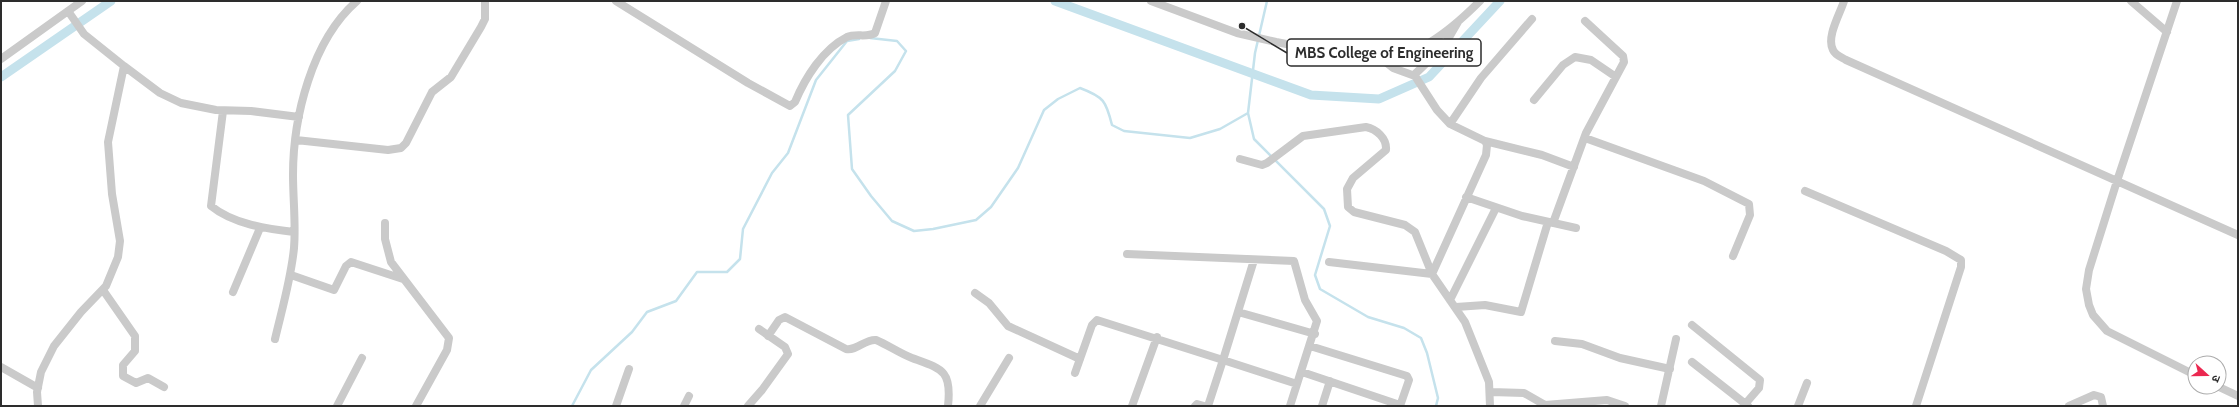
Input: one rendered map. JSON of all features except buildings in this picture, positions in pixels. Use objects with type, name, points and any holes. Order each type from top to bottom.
[{"type":"street","points":[[1,60],[82,1]]},
{"type":"street","points":[[275,340],[291,275],[294,232],[293,173],[299,117],[308,79],[321,49],[341,16],[357,1]]},
{"type":"street","points":[[296,140],[388,150],[401,148],[411,136],[425,103],[432,92],[450,77],[481,27],[485,19],[485,1]]},
{"type":"street","points":[[616,1],[748,83],[790,106],[795,102],[805,79],[830,50],[848,37],[875,33],[886,1]]},
{"type":"street","points":[[1151,1],[1237,33],[1370,60],[1383,60],[1402,57],[1415,52],[1459,20],[1480,1]]},
{"type":"street","points":[[1844,1],[1832,40],[1834,51],[1837,54],[2238,236]]},
{"type":"street","points":[[2131,1],[2167,32]]},
{"type":"street","points":[[2177,1],[2116,181],[2087,279],[2086,289],[2088,305],[2093,316],[2107,330],[2187,371]]},
{"type":"street","points":[[70,9],[84,34],[150,86],[171,99],[181,103],[223,111],[251,111],[299,117]]},
{"type":"street","points":[[1450,124],[1493,63],[1532,19]]},
{"type":"street","points":[[1415,77],[1444,46],[1459,20]]},
{"type":"street","points":[[1453,303],[1485,305],[1520,312],[1551,223],[1585,138],[1622,66],[1623,56],[1585,22]]},
{"type":"street","points":[[1534,100],[1563,64],[1575,57],[1591,60],[1616,77]]},
{"type":"street","points":[[1383,60],[1393,68],[1415,77],[1450,124],[1485,141],[1542,155],[1574,167]]},
{"type":"street","points":[[38,406],[38,388],[41,372],[58,340],[81,312],[103,290],[110,279],[118,256],[120,240],[112,194],[108,142],[124,66]]},
{"type":"street","points":[[223,111],[211,206],[260,228],[294,232]]},
{"type":"street","points":[[1240,159],[1258,164],[1267,163],[1303,136],[1310,134],[1360,127],[1371,128],[1376,131],[1385,142],[1386,150],[1353,178],[1347,189],[1348,208],[1354,212],[1399,223],[1411,229],[1418,237],[1432,274],[1465,322],[1491,392],[1490,406]]},
{"type":"street","points":[[1585,138],[1704,181],[1749,204],[1750,215],[1733,256]]},
{"type":"street","points":[[1432,274],[1466,197],[1484,162],[1487,149],[1485,141]]},
{"type":"street","points":[[1805,191],[1946,251],[1961,260],[1961,267],[1916,406]]},
{"type":"street","points":[[1466,197],[1496,208],[1551,223],[1576,228]]},
{"type":"street","points":[[1453,303],[1496,208]]},
{"type":"street","points":[[385,222],[388,256],[403,279],[449,338],[446,350],[416,406]]},
{"type":"street","points":[[233,292],[260,228]]},
{"type":"street","points":[[1126,254],[1294,261],[1304,300],[1317,321],[1315,334],[1290,406]]},
{"type":"street","points":[[1208,406],[1254,260]]},
{"type":"street","points":[[291,275],[334,290],[346,266],[351,262],[403,279]]},
{"type":"street","points":[[1329,262],[1432,274]]},
{"type":"street","points":[[103,290],[135,336],[135,351],[123,365],[123,376],[136,383],[148,378],[164,387]]},
{"type":"street","points":[[975,293],[988,303],[1008,326],[1080,359]]},
{"type":"street","points":[[1238,312],[1315,334]]},
{"type":"street","points":[[768,336],[779,320],[785,317],[846,349],[854,348],[871,340],[876,340],[941,369],[948,380],[950,390],[948,406]]},
{"type":"street","points":[[1075,373],[1092,325],[1097,320],[1157,337],[1297,384]]},
{"type":"street","points":[[1692,325],[1760,380],[1758,388],[1747,405],[1692,362]]},
{"type":"street","points":[[748,406],[762,390],[788,354],[785,347],[760,329]]},
{"type":"street","points":[[1132,406],[1157,337]]},
{"type":"street","points":[[1661,406],[1676,339]]},
{"type":"street","points":[[1555,341],[1582,344],[1620,358],[1670,369]]},
{"type":"street","points":[[1302,372],[1400,405],[1409,380],[1407,376],[1310,346]]},
{"type":"street","points":[[337,406],[362,358]]},
{"type":"street","points":[[980,406],[1009,358]]},
{"type":"street","points":[[1,367],[38,388]]},
{"type":"street","points":[[616,406],[629,369]]},
{"type":"street","points":[[1322,406],[1330,381]]},
{"type":"street","points":[[1798,406],[1807,383]]},
{"type":"street","points":[[2227,391],[2238,396]]},
{"type":"street","points":[[1491,392],[1524,393],[1545,405],[1607,400],[1625,406]]},
{"type":"street","points":[[2069,406],[2094,395],[2101,397],[2103,406]]},
{"type":"street","points":[[684,406],[689,396]]},
{"type":"street","points":[[1195,406],[1197,404],[1204,406]]},
{"type":"waterway","points":[[1,77],[111,1]]},
{"type":"waterway","points":[[1055,1],[1311,95],[1379,99],[1429,77],[1500,1]]},
{"type":"waterway","points":[[1267,1],[1255,53],[1248,113],[1254,139],[1324,209],[1330,226],[1315,275],[1320,289],[1368,317],[1404,328],[1421,338],[1427,353],[1438,398],[1436,406]]},
{"type":"waterway","points":[[870,38],[897,41],[906,51],[895,71],[848,115],[852,169],[871,196],[892,221],[914,231],[933,229],[976,220],[991,207],[1018,168],[1044,110],[1058,99],[1080,88],[1099,97],[1106,105],[1112,125],[1124,131],[1190,138],[1220,129],[1248,113]]},
{"type":"waterway","points":[[572,406],[591,370],[632,332],[647,312],[676,301],[697,272],[727,272],[740,259],[743,229],[772,173],[788,153],[816,80],[847,41],[859,39]]},
{"type":"place","name":"MBS College of Engineering","points":[[1242,26]]}]
